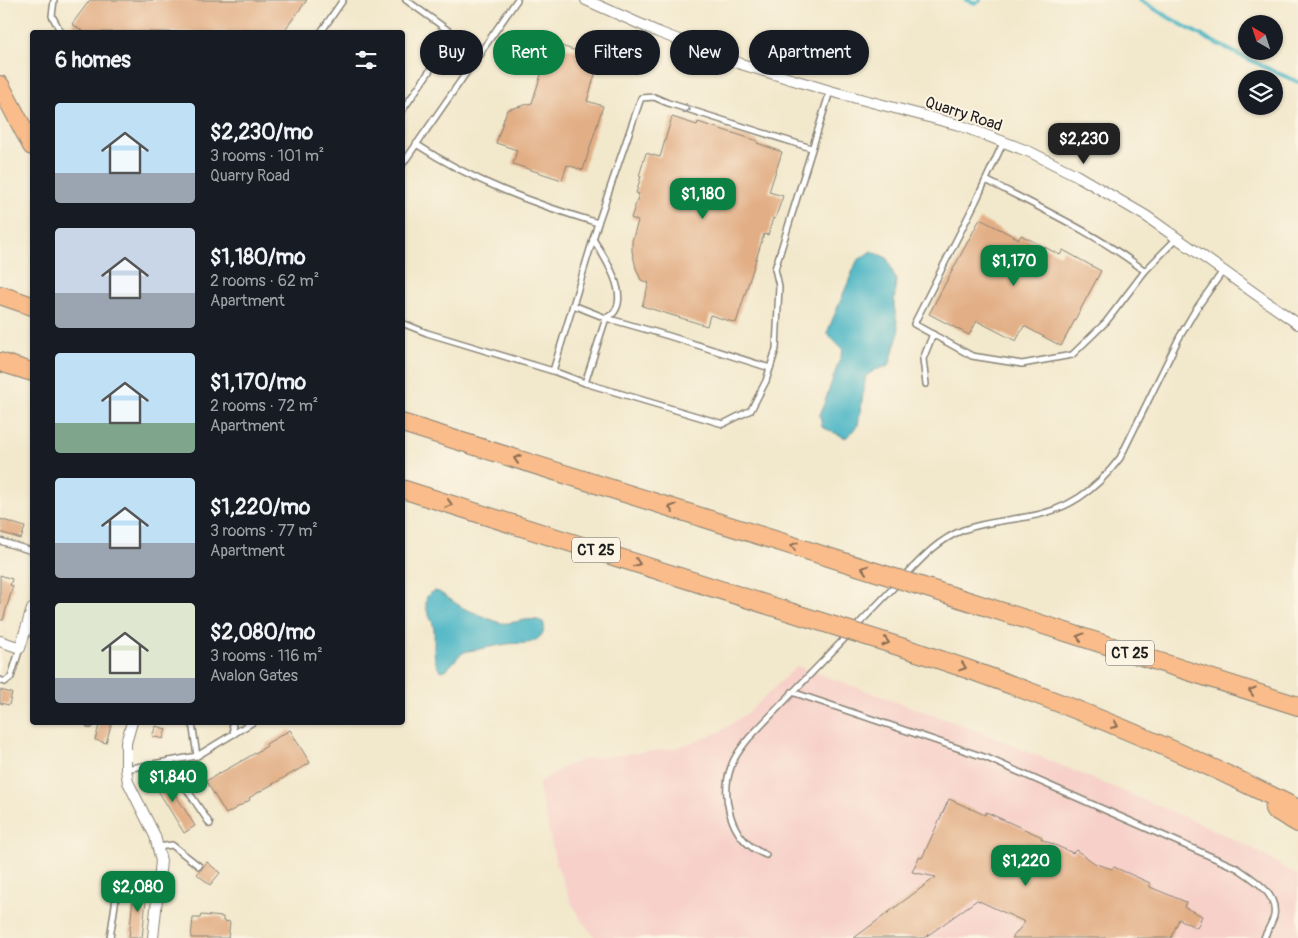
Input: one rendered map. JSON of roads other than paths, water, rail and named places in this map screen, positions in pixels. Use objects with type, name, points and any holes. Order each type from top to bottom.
[{"type":"highway","points":[[0,85],[30,142]]},
{"type":"highway","points":[[0,295],[30,305]]},
{"type":"highway","points":[[0,362],[30,371]]},
{"type":"highway","points":[[0,372],[30,380]]},
{"type":"highway","points":[[405,417],[468,443]]},
{"type":"highway","name":"CT 25","points":[[405,424],[1298,706]]},
{"type":"highway","name":"CT 25","points":[[405,490],[917,652],[1034,693],[1149,739],[1298,809]]},
{"type":"highway","points":[[1149,739],[1298,823]]},
{"type":"street","name":"Quarry Road","points":[[586,0],[658,32],[741,64],[830,91],[959,125],[1030,152],[1114,196],[1298,324]]},
{"type":"street","points":[[0,641],[20,648],[30,616]]},
{"type":"street","points":[[131,725],[126,743],[128,782],[155,836],[161,861],[153,938]]},
{"type":"lane","points":[[54,0],[52,16],[60,30]]},
{"type":"lane","points":[[322,30],[343,0]]},
{"type":"lane","points":[[406,0],[449,30]]},
{"type":"lane","points":[[483,51],[517,0]]},
{"type":"lane","points":[[405,107],[427,75]]},
{"type":"lane","points":[[405,160],[466,75]]},
{"type":"lane","points":[[405,324],[585,383],[723,424],[751,410],[766,381],[776,349],[778,286],[775,269],[830,91]]},
{"type":"lane","points":[[553,371],[593,238],[640,98],[654,97],[811,148]]},
{"type":"lane","points":[[1004,141],[914,324],[972,356],[1022,364],[1072,355],[1106,322],[1145,271],[1177,238]]},
{"type":"lane","points":[[416,144],[444,163],[475,178],[536,203],[598,223]]},
{"type":"lane","points":[[986,180],[1126,256],[1145,271]]},
{"type":"lane","points":[[585,383],[606,318],[615,312],[619,301],[615,278],[593,238]]},
{"type":"lane","points":[[766,856],[745,842],[735,827],[728,806],[726,791],[731,766],[749,738],[935,546],[962,531],[980,525],[999,520],[1043,514],[1060,508],[1091,490],[1106,476],[1120,458],[1188,324],[1223,271]]},
{"type":"lane","points":[[573,305],[606,318],[770,368]]},
{"type":"lane","points":[[926,384],[923,359],[933,334]]},
{"type":"lane","points":[[0,541],[30,550]]},
{"type":"lane","points":[[0,680],[5,682],[11,677],[20,648]]},
{"type":"lane","points":[[792,692],[987,758],[1237,868],[1257,881],[1265,889],[1274,906],[1274,916],[1264,938]]},
{"type":"lane","points":[[192,725],[197,756]]},
{"type":"lane","points":[[232,725],[234,734]]},
{"type":"lane","points":[[126,769],[197,756],[248,725]]},
{"type":"lane","points":[[168,761],[210,824]]},
{"type":"lane","points":[[158,847],[172,844],[199,866]]},
{"type":"lane","points":[[110,938],[116,898]]},
{"type":"water","points":[[871,251],[887,258],[896,280],[894,306],[899,332],[889,366],[875,370],[866,376],[858,425],[846,438],[822,427],[820,415],[843,350],[827,333],[857,261]]},
{"type":"water","points":[[434,591],[439,592],[463,608],[500,623],[532,619],[543,622],[543,633],[538,639],[531,642],[507,644],[464,652],[448,668],[441,671],[436,662],[434,629],[426,606],[426,599]]},
{"type":"waterway","points":[[966,0],[976,3],[980,0]]},
{"type":"waterway","points":[[1140,0],[1218,44],[1298,82]]}]
